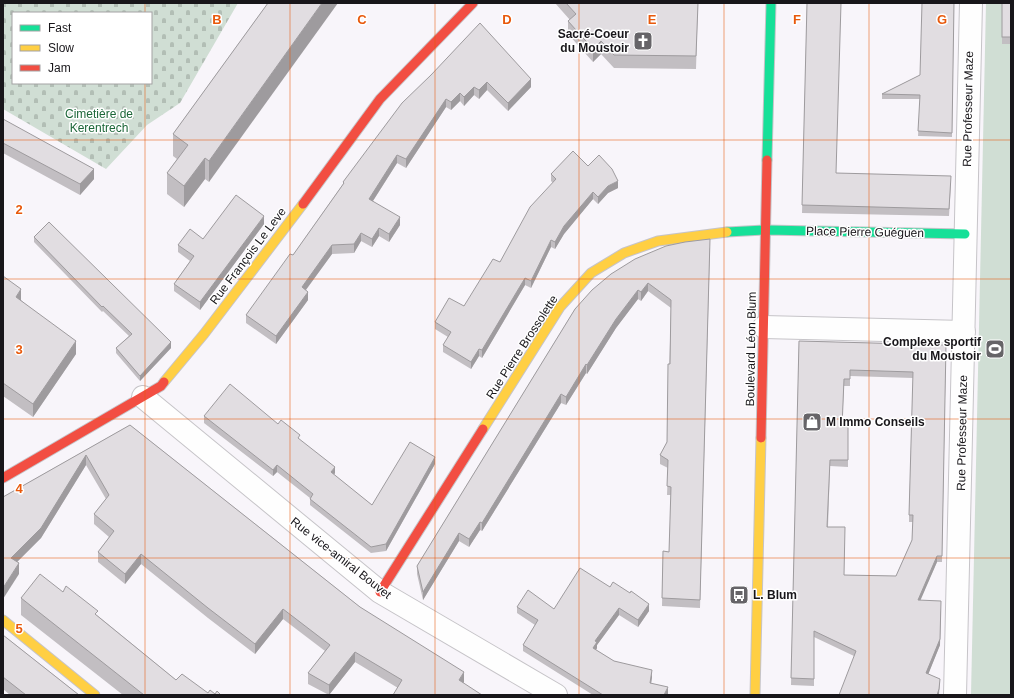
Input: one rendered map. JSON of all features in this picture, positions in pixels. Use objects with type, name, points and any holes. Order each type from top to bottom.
[{"type":"street","name":"Rue François Le Leve","points":[[3,478],[161,386],[204,334],[321,180],[380,99],[473,3]]},
{"type":"street","name":"Boulevard Léon Blum","points":[[755,695],[771,3]]},
{"type":"street","name":"Rue Professeur Maze","points":[[955,695],[971,3]]},
{"type":"street","name":"Place Pierre Guéguen","points":[[766,230],[965,234]]},
{"type":"street","name":"Rue Pierre Brossolette","points":[[380,592],[560,307],[591,273],[624,253],[658,241],[736,231],[766,230]]},
{"type":"street","points":[[764,327],[964,332]]},
{"type":"street","name":"Rue vice-amiral Bouvet","points":[[143,397],[380,592],[556,695]]},
{"type":"street","points":[[3,620],[94,695]]},
{"type":"green space","name":"Cimetière de Kerentrech","points":[[3,3],[238,3],[180,103],[147,125],[106,169],[3,109]]},
{"type":"green space","name":"Complexe sportif du Moustoir","points":[[986,3],[1011,3],[1011,695],[971,695]]},
{"type":"building","points":[[268,3],[322,3],[209,161],[205,158],[184,186],[167,173],[188,145],[173,134]]},
{"type":"building","name":"Sacré-Coeur du Moustoir","points":[[566,3],[698,3],[696,56],[614,55],[601,41],[593,49],[568,21],[576,14]]},
{"type":"building","points":[[807,3],[841,3],[836,173],[951,176],[949,209],[802,205]]},
{"type":"building","points":[[922,3],[954,3],[952,133],[918,131],[920,95],[882,94],[920,75]]},
{"type":"building","points":[[1002,3],[1011,3],[1011,37],[1002,37]]},
{"type":"building","points":[[480,23],[531,79],[508,103],[487,82],[479,90],[474,87],[464,97],[460,93],[451,102],[446,99],[406,159],[397,155],[369,199],[400,217],[389,234],[379,228],[372,239],[361,233],[354,244],[332,245],[302,287],[308,292],[276,336],[246,315],[290,254],[293,255],[344,183],[343,182],[402,103],[431,75]]},
{"type":"building","points":[[3,119],[94,169],[80,184],[3,143]]},
{"type":"building","points":[[573,151],[588,166],[599,155],[612,169],[618,181],[608,186],[598,197],[593,192],[564,226],[555,242],[551,240],[531,281],[525,278],[482,350],[479,349],[471,362],[443,345],[451,332],[435,322],[449,298],[464,306],[493,259],[500,262],[530,207],[556,179],[551,174]]},
{"type":"building","points":[[236,195],[264,216],[200,302],[174,284],[194,256],[178,245],[190,229],[203,239]]},
{"type":"building","points":[[49,222],[171,342],[140,376],[116,348],[132,334],[103,306],[102,307],[34,237]]},
{"type":"building","points":[[710,239],[700,600],[662,598],[663,551],[669,552],[671,487],[667,486],[668,460],[660,455],[667,442],[671,300],[648,283],[641,292],[638,290],[616,319],[566,397],[561,394],[482,523],[480,522],[469,539],[459,533],[423,592],[417,566],[575,309],[592,290],[611,274],[635,259],[666,246]]},
{"type":"building","points":[[3,276],[21,289],[16,297],[76,341],[33,404],[3,383]]},
{"type":"building","points":[[799,341],[946,345],[942,556],[937,556],[918,600],[941,601],[940,639],[926,673],[940,679],[937,695],[839,695],[856,651],[814,631],[814,679],[791,678]],"holes":[[[850,370],[913,372],[909,515],[913,515],[912,540],[896,576],[844,575],[845,527],[827,527],[830,460],[848,460],[848,427],[842,427],[844,379],[850,379]]]},
{"type":"building","points":[[230,384],[278,424],[281,420],[300,435],[298,438],[335,467],[331,472],[372,505],[410,442],[435,457],[386,544],[371,547],[310,499],[313,494],[277,465],[273,470],[204,416]]},
{"type":"building","points":[[130,425],[360,607],[464,672],[459,680],[482,695],[393,695],[402,680],[355,652],[329,685],[308,673],[330,645],[283,609],[255,644],[141,554],[125,574],[98,552],[114,531],[94,514],[109,495],[86,455],[41,528],[11,558],[19,563],[3,588],[3,497]]},
{"type":"building","points":[[580,568],[610,587],[613,582],[630,593],[631,591],[649,604],[638,620],[619,608],[595,641],[597,642],[593,648],[614,661],[652,670],[650,683],[668,687],[664,695],[603,695],[523,645],[538,620],[517,607],[528,590],[554,609]]},
{"type":"building","points":[[40,574],[63,592],[66,586],[98,611],[95,614],[176,680],[182,674],[208,693],[210,690],[215,694],[217,691],[221,695],[144,695],[21,598]]},
{"type":"building","points":[[3,635],[79,695],[26,695],[3,677]]},
{"type":"traffic: fast","points":[[767,160],[771,3]]},
{"type":"traffic: fast","points":[[727,232],[766,230],[965,234]]},
{"type":"traffic: slow","points":[[164,382],[204,334],[303,204]]},
{"type":"traffic: slow","points":[[483,429],[560,307],[591,273],[624,253],[658,241],[727,232]]},
{"type":"traffic: slow","points":[[755,695],[761,438]]},
{"type":"traffic: slow","points":[[3,620],[95,695]]},
{"type":"traffic: jam","points":[[303,204],[380,99],[473,3]]},
{"type":"traffic: jam","points":[[761,438],[767,160]]},
{"type":"traffic: jam","points":[[3,478],[161,386],[164,382]]},
{"type":"traffic: jam","points":[[380,592],[483,429]]},
{"type":"place","name":"Sacré-Coeur du Moustoir","points":[[643,41]]},
{"type":"place","name":"Complexe sportif du Moustoir","points":[[995,349]]},
{"type":"place","name":"M Immo Conseils","points":[[812,422]]},
{"type":"place","name":"L. Blum","points":[[739,595]]}]
